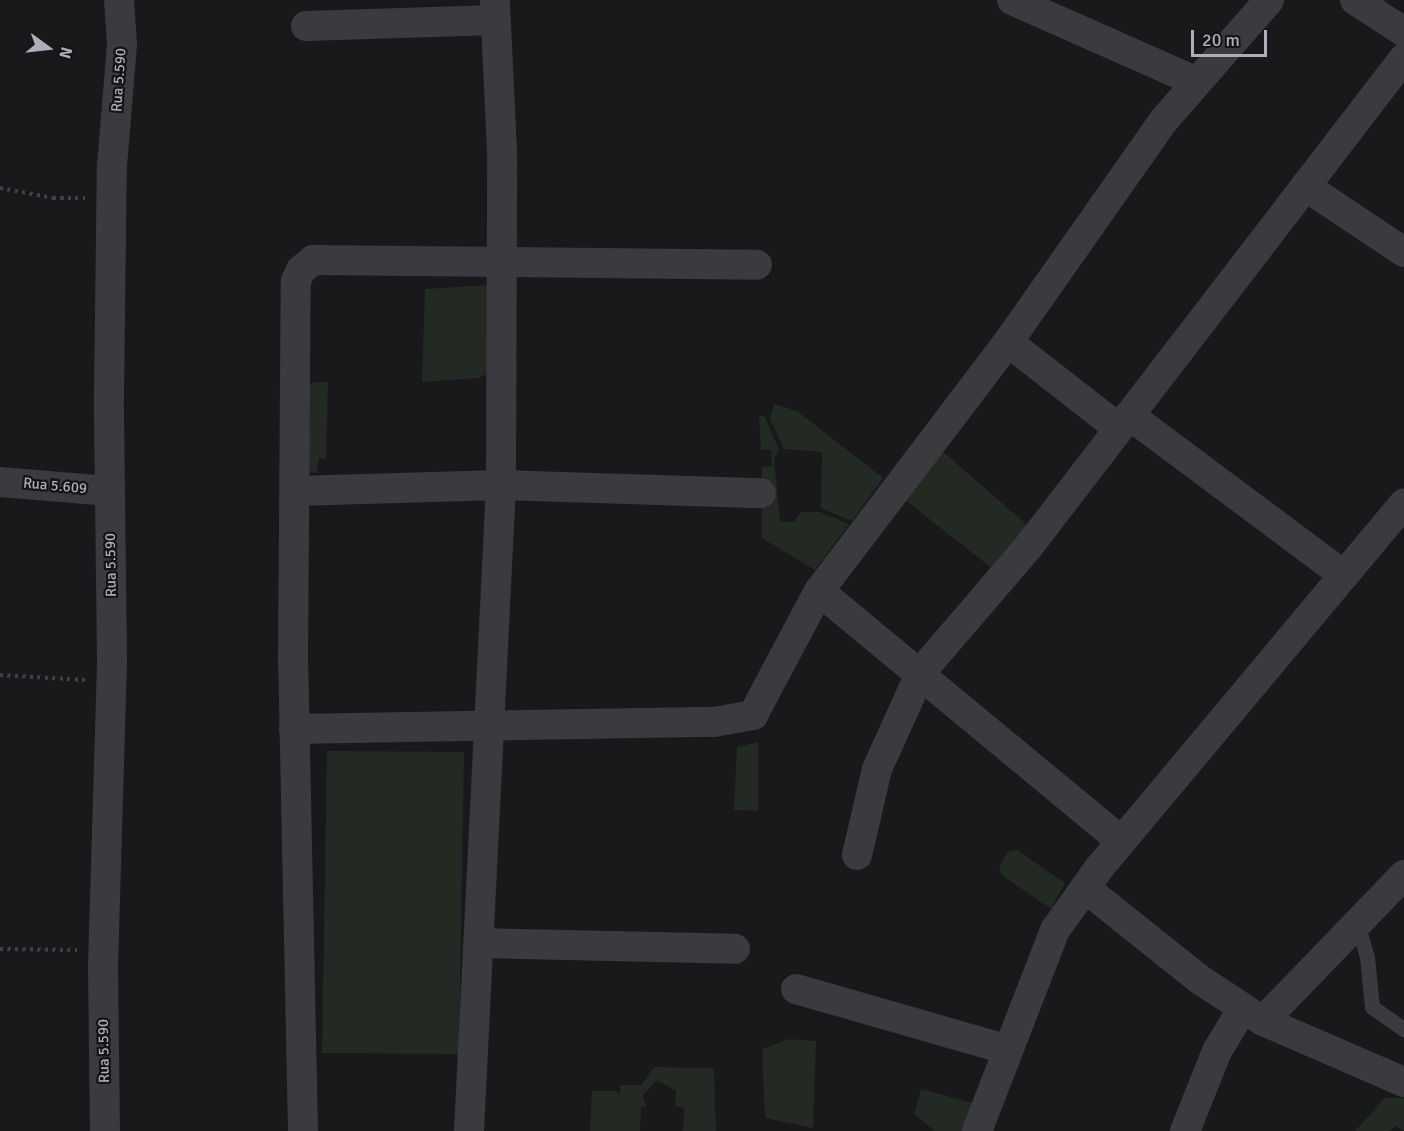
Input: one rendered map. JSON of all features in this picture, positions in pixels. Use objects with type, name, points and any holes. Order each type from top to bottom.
[{"type":"street","name":"Rua 5.590","points":[[105,1131],[104,948],[111,681],[112,201],[122,44],[119,0]]},
{"type":"street","points":[[1012,0],[1195,81]]},
{"type":"street","points":[[294,729],[486,728],[714,722],[753,715],[819,591],[1008,342],[1195,81],[1269,0]]},
{"type":"street","points":[[1355,0],[1404,32]]},
{"type":"street","points":[[306,26],[495,10],[502,259],[501,486],[486,728],[480,942],[469,1131]]},
{"type":"street","points":[[857,855],[877,769],[921,672],[1029,546],[1404,58]]},
{"type":"street","points":[[1305,186],[1404,252]]},
{"type":"street","points":[[303,1131],[294,729],[296,281],[301,270],[313,260],[502,259],[756,265]]},
{"type":"street","points":[[1008,342],[1344,575]]},
{"type":"street","name":"Rua 5.609","points":[[0,482],[110,491]]},
{"type":"street","points":[[295,491],[501,486],[761,493]]},
{"type":"street","points":[[977,1131],[1005,1049],[1056,930],[1121,841],[1404,503]]},
{"type":"street","points":[[819,591],[921,672],[1121,841]]},
{"type":"street","points":[[1185,1131],[1217,1051],[1253,1014],[1358,926],[1404,875]]},
{"type":"street","points":[[1085,888],[1253,1014],[1404,1082]]},
{"type":"street","points":[[480,942],[735,949]]},
{"type":"street","points":[[796,989],[1005,1049]]},
{"type":"lane","points":[[1358,926],[1367,957],[1372,1007],[1404,1029]]},
{"type":"path","points":[[0,188],[53,198],[112,201]]},
{"type":"path","points":[[0,675],[111,681]]},
{"type":"path","points":[[0,949],[104,948]]},
{"type":"shaded area","points":[[490,285],[493,370],[479,378],[422,382],[425,289]]},
{"type":"shaded area","points":[[328,382],[326,459],[319,458],[317,473],[304,471],[301,383]]},
{"type":"shaded area","points":[[774,404],[797,411],[883,478],[852,521],[821,508],[822,452],[784,449],[770,419]]},
{"type":"shaded area","points":[[759,415],[765,417],[779,450],[774,459],[780,521],[794,522],[801,512],[820,512],[849,524],[815,570],[762,538],[762,467],[772,466],[771,450],[761,450]]},
{"type":"shaded area","points":[[942,451],[1033,530],[994,570],[904,499]]},
{"type":"shaded area","points":[[758,742],[758,811],[734,810],[737,747]]},
{"type":"shaded area","points":[[327,751],[464,752],[459,1054],[322,1053]]},
{"type":"shaded area","points":[[1017,850],[1065,883],[1051,909],[1002,875],[999,868],[1007,852]]},
{"type":"shaded area","points":[[789,1039],[816,1041],[813,1128],[765,1118],[762,1049]]},
{"type":"shaded area","points":[[654,1067],[714,1068],[716,1131],[683,1131],[684,1108],[675,1106],[676,1091],[657,1080],[643,1095],[646,1107],[641,1107],[640,1131],[590,1131],[592,1091],[616,1091],[620,1095],[620,1085],[641,1085]]},
{"type":"shaded area","points":[[921,1089],[976,1104],[966,1131],[935,1131],[914,1114]]},
{"type":"shaded area","points":[[1385,1098],[1404,1098],[1404,1131],[1396,1126],[1389,1131],[1355,1131]]}]
